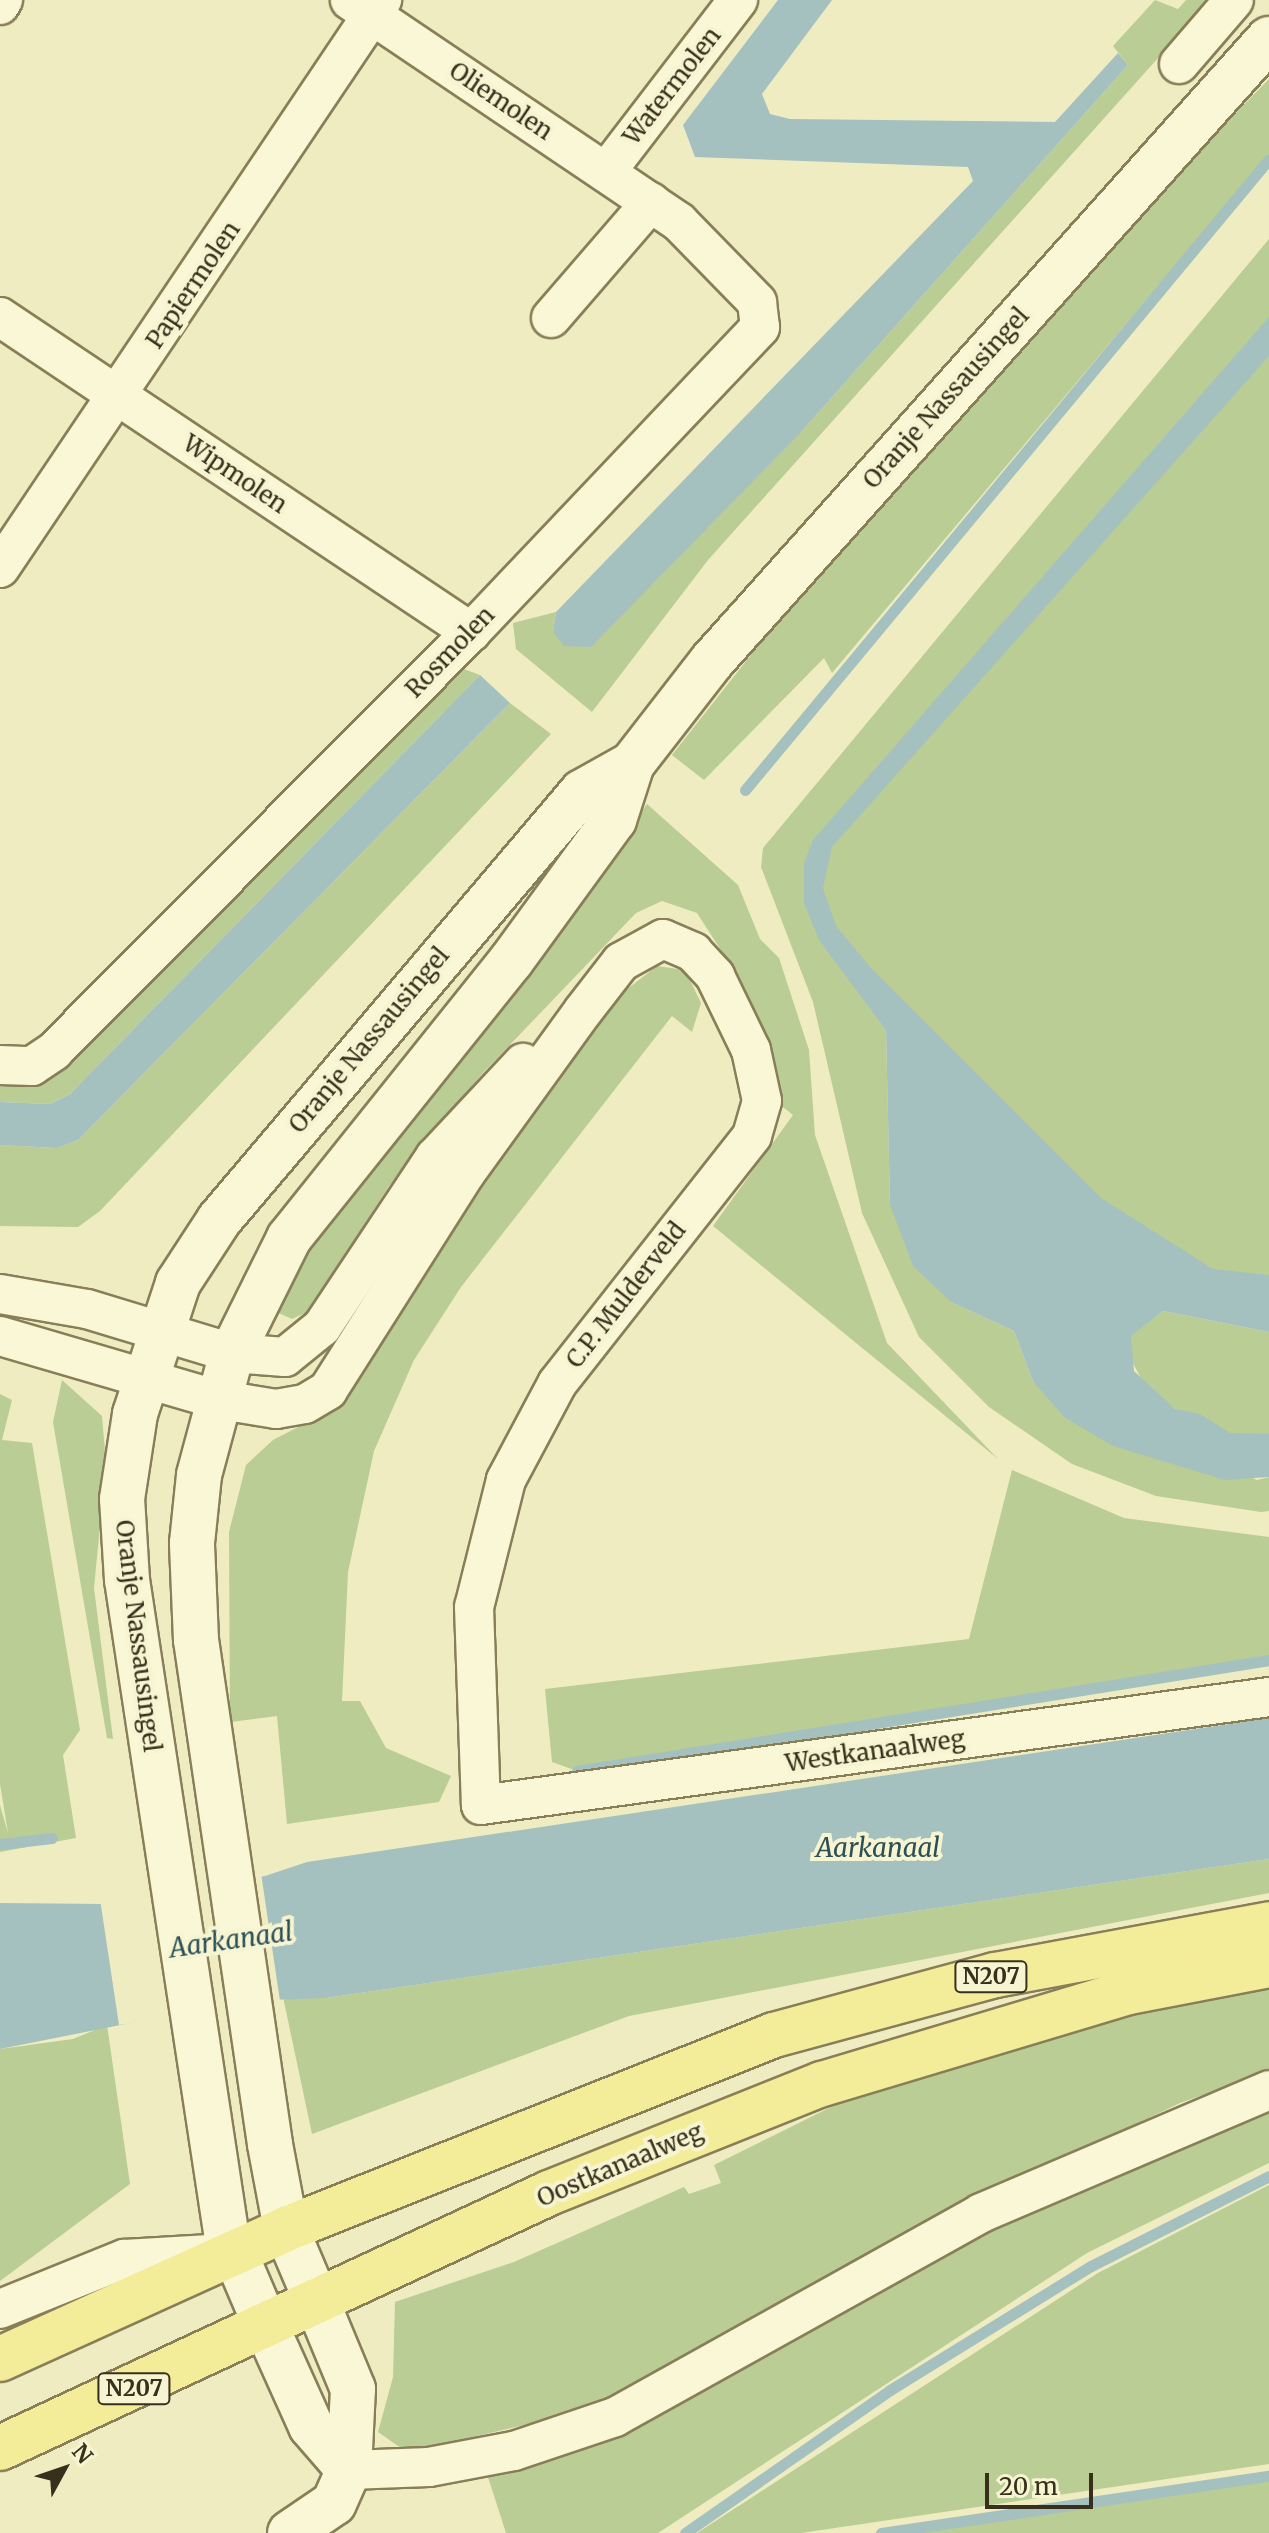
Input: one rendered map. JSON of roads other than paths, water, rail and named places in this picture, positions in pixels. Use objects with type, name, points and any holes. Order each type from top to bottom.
[{"type":"main road","name":"Oranje Nassausingel","points":[[349,2470],[311,2426],[231,2253],[209,2132],[122,1526],[124,1468],[144,1379],[160,1330],[178,1283],[219,1220],[598,806],[712,661],[1269,39]]},
{"type":"main road","name":"Oranje Nassausingel","points":[[349,2470],[353,2389],[286,2229],[267,2123],[214,1762],[192,1554],[215,1399],[232,1353],[289,1238],[511,961],[598,806]]},
{"type":"main road","name":"N207","points":[[0,2359],[286,2229],[847,2012],[1269,1924]]},
{"type":"main road","name":"Oostkanaalweg","points":[[0,2448],[549,2193],[822,2084],[1011,2023],[1269,1965]]},
{"type":"main road","points":[[290,2533],[334,2503],[349,2470]]},
{"type":"street","points":[[0,5],[3,0]]},
{"type":"street","name":"Watermolen","points":[[606,172],[738,0]]},
{"type":"street","points":[[1179,64],[1234,0]]},
{"type":"street","name":"Oliemolen","points":[[368,5],[651,202]]},
{"type":"street","name":"Papiermolen","points":[[0,568],[117,395],[368,5]]},
{"type":"street","points":[[551,318],[651,202]]},
{"type":"street","name":"Rosmolen","points":[[0,1065],[32,1066],[54,1051],[471,632],[760,327],[757,302],[651,202]]},
{"type":"street","name":"Wipmolen","points":[[0,317],[471,632]]},
{"type":"street","name":"C.P. Mulderveld","points":[[0,1294],[160,1330],[232,1353],[285,1357],[306,1346],[435,1157],[505,1078],[583,1011],[645,944],[663,939],[693,952],[732,1007],[762,1101],[752,1136],[557,1384],[506,1480],[474,1607],[481,1805]]},
{"type":"street","name":"C.P. Mulderveld","points":[[0,1336],[215,1399],[276,1409],[328,1390],[465,1174],[583,1011]]},
{"type":"street","name":"Westkanaalweg","points":[[481,1805],[1269,1697]]},
{"type":"street","points":[[349,2470],[429,2467],[514,2451],[615,2417],[981,2213],[1269,2090]]},
{"type":"street","points":[[0,2309],[124,2259],[231,2253]]},
{"type":"street","points":[[68,2279],[85,2318]]},
{"type":"water","points":[[778,0],[832,0],[762,94],[770,114],[790,119],[1055,122],[1118,53],[1128,65],[801,432],[591,647],[564,646],[553,632],[556,612],[973,181],[968,167],[695,157],[683,125]]},
{"type":"water","points":[[1269,317],[1269,356],[832,847],[823,888],[836,926],[870,967],[1101,1198],[1213,1269],[1269,1275],[1269,1332],[1163,1311],[1131,1336],[1134,1371],[1175,1409],[1200,1414],[1230,1433],[1269,1434],[1269,1477],[1225,1480],[1113,1446],[1064,1417],[1033,1381],[1014,1331],[951,1302],[913,1266],[890,1205],[886,1030],[819,940],[804,903],[804,863],[813,840]]},
{"type":"water","points":[[480,675],[510,703],[78,1140],[57,1148],[0,1145],[0,1102],[50,1104],[70,1094]]},
{"type":"water","name":"Aarkanaal","points":[[1269,1718],[1269,1859],[326,1998],[241,2001],[0,2049],[0,1903],[103,1904],[265,1876],[307,1862]]},
{"type":"waterway","points":[[745,790],[1269,159]]},
{"type":"waterway","points":[[577,1771],[1269,1660]]},
{"type":"waterway","points":[[0,1844],[52,1838]]},
{"type":"waterway","points":[[685,2533],[890,2390],[1091,2266],[1269,2176]]},
{"type":"waterway","points":[[881,2533],[1269,2476]]}]
